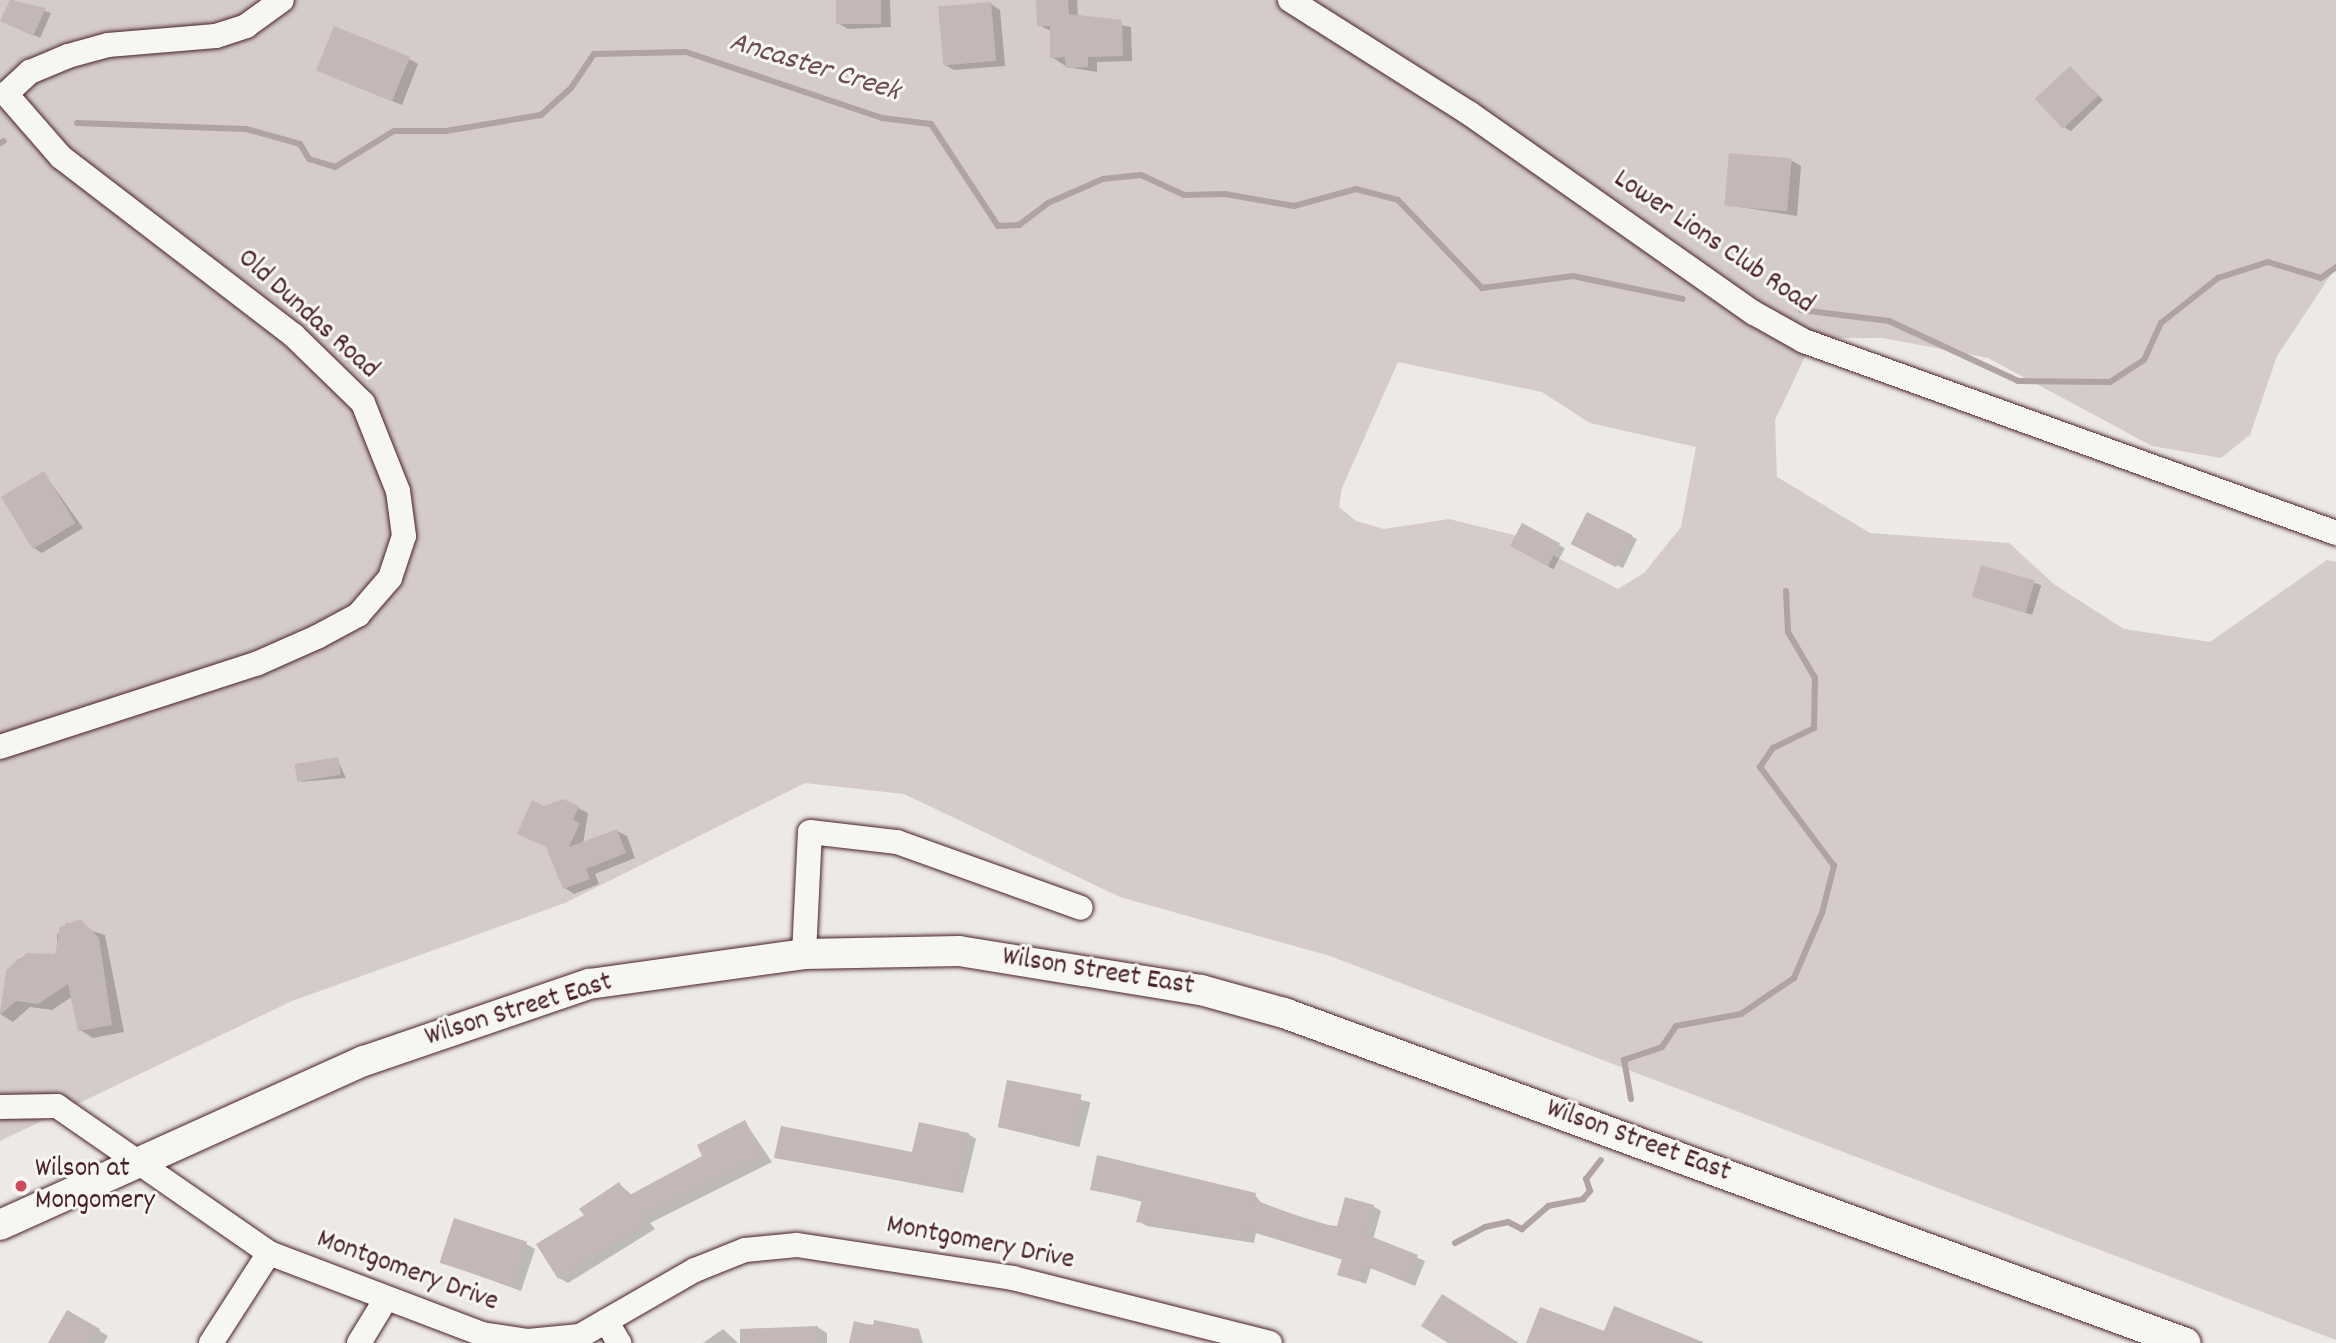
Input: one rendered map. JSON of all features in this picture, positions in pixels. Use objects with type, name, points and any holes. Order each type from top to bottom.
[{"type":"main road","name":"Wilson Street East","points":[[0,1224],[137,1160],[364,1061],[589,984],[804,954],[959,951],[1165,983],[1272,1010],[2186,1343]]},
{"type":"street","name":"Old Dundas Road","points":[[0,747],[256,664],[358,615],[390,578],[404,536],[398,491],[363,403],[293,335],[35,133],[8,99],[30,72],[68,56],[108,45],[216,36],[246,26],[282,0]]},
{"type":"street","name":"Lower Lions Club Road","points":[[1290,0],[1469,113],[1754,313],[1804,341],[2336,533]]},
{"type":"street","points":[[804,954],[810,832],[897,842],[1081,908]]},
{"type":"street","name":"Montgomery Drive","points":[[0,1107],[57,1106],[268,1253],[384,1302],[528,1341],[580,1336],[695,1270],[746,1250],[797,1245],[1013,1278],[1270,1343]]},
{"type":"street","points":[[211,1343],[268,1253]]},
{"type":"street","points":[[359,1343],[384,1302]]},
{"type":"street","points":[[606,1321],[619,1343]]},
{"type":"shaded area","points":[[0,0],[2336,0],[2336,267],[2277,356],[2250,435],[2221,458],[2152,446],[1988,358],[1883,338],[1824,338],[1809,348],[1775,420],[1777,477],[1870,533],[2009,543],[2055,585],[2124,629],[2210,642],[2327,560],[2336,562],[2336,1340],[1330,956],[1120,897],[904,794],[805,783],[565,903],[292,1001],[0,1141]],"holes":[[[1398,362],[1542,392],[1590,423],[1696,447],[1681,527],[1644,573],[1618,589],[1514,535],[1449,519],[1384,529],[1356,521],[1339,507],[1342,488]]]},
{"type":"building","points":[[10,0],[46,8],[33,36],[0,21]]},
{"type":"building","points":[[836,0],[881,0],[881,24],[836,24]]},
{"type":"building","points":[[1036,0],[1068,0],[1069,14],[1122,20],[1123,56],[1088,57],[1088,67],[1066,68],[1065,57],[1050,58],[1050,26],[1037,26]]},
{"type":"building","points":[[991,2],[996,61],[943,65],[938,7]]},
{"type":"building","points":[[334,26],[410,57],[392,101],[316,71]]},
{"type":"building","points":[[2070,66],[2098,96],[2063,129],[2035,99]]},
{"type":"building","points":[[1729,153],[1792,158],[1787,211],[1724,206]]},
{"type":"building","points":[[44,471],[75,523],[33,549],[1,497]]},
{"type":"building","points":[[1587,512],[1632,535],[1616,567],[1571,544]]},
{"type":"building","points":[[1522,523],[1560,543],[1548,566],[1510,546]]},
{"type":"building","points":[[1981,565],[2035,580],[2026,612],[1972,597]]},
{"type":"building","points":[[338,757],[341,775],[297,782],[295,764]]},
{"type":"building","points":[[563,799],[579,806],[573,820],[580,823],[569,847],[617,829],[626,853],[586,869],[590,879],[563,889],[546,847],[517,834],[532,800],[544,806]]},
{"type":"building","points":[[80,919],[99,938],[112,1025],[78,1031],[68,984],[38,1004],[16,1001],[0,1015],[6,970],[27,953],[55,954],[60,927]]},
{"type":"building","points":[[1007,1080],[1082,1095],[1072,1142],[998,1127]]},
{"type":"building","points":[[745,1120],[764,1157],[643,1217],[647,1224],[558,1279],[536,1244],[584,1215],[579,1209],[619,1182],[628,1196],[702,1156],[697,1145]]},
{"type":"building","points":[[919,1122],[969,1133],[956,1190],[774,1158],[781,1126],[912,1152]]},
{"type":"building","points":[[1097,1155],[1256,1193],[1255,1200],[1319,1224],[1337,1226],[1345,1197],[1374,1205],[1365,1234],[1418,1255],[1407,1282],[1362,1265],[1358,1281],[1337,1275],[1342,1259],[1248,1230],[1246,1240],[1136,1222],[1142,1200],[1090,1190]]},
{"type":"building","points":[[454,1218],[527,1242],[513,1286],[439,1263]]},
{"type":"building","points":[[1442,1294],[1519,1343],[1448,1343],[1421,1326]]},
{"type":"building","points":[[1614,1306],[1703,1343],[1526,1343],[1540,1307],[1604,1331]]},
{"type":"building","points":[[67,1310],[100,1329],[91,1343],[48,1343]]},
{"type":"building","points":[[874,1320],[919,1329],[916,1343],[849,1343],[854,1321],[873,1326]]},
{"type":"building","points":[[818,1326],[818,1343],[740,1343],[740,1329]]},
{"type":"waterway","name":"Ancaster Creek","points":[[77,123],[246,129],[300,144],[309,159],[335,167],[394,131],[446,131],[541,115],[571,88],[594,54],[686,52],[882,118],[931,124],[998,226],[1019,225],[1048,203],[1103,179],[1141,175],[1184,195],[1225,194],[1294,206],[1356,189],[1398,200],[1482,288],[1573,276],[1683,299]]},
{"type":"waterway","name":"Ancaster Creek","points":[[0,143],[4,141]]},
{"type":"waterway","name":"Ancaster Creek","points":[[1801,310],[1889,321],[2018,381],[2110,382],[2144,360],[2161,323],[2218,278],[2268,262],[2321,278],[2336,267]]},
{"type":"waterway","points":[[1631,1099],[1624,1060],[1662,1047],[1676,1026],[1741,1014],[1794,978],[1822,913],[1834,866],[1760,767],[1773,748],[1814,728],[1815,678],[1788,632],[1786,591]]},
{"type":"waterway","points":[[1455,1243],[1485,1227],[1508,1222],[1522,1229],[1548,1206],[1583,1199],[1590,1191],[1586,1179],[1601,1160]]},
{"type":"place","name":"Wilson at Mongomery","points":[[21,1186]]}]
